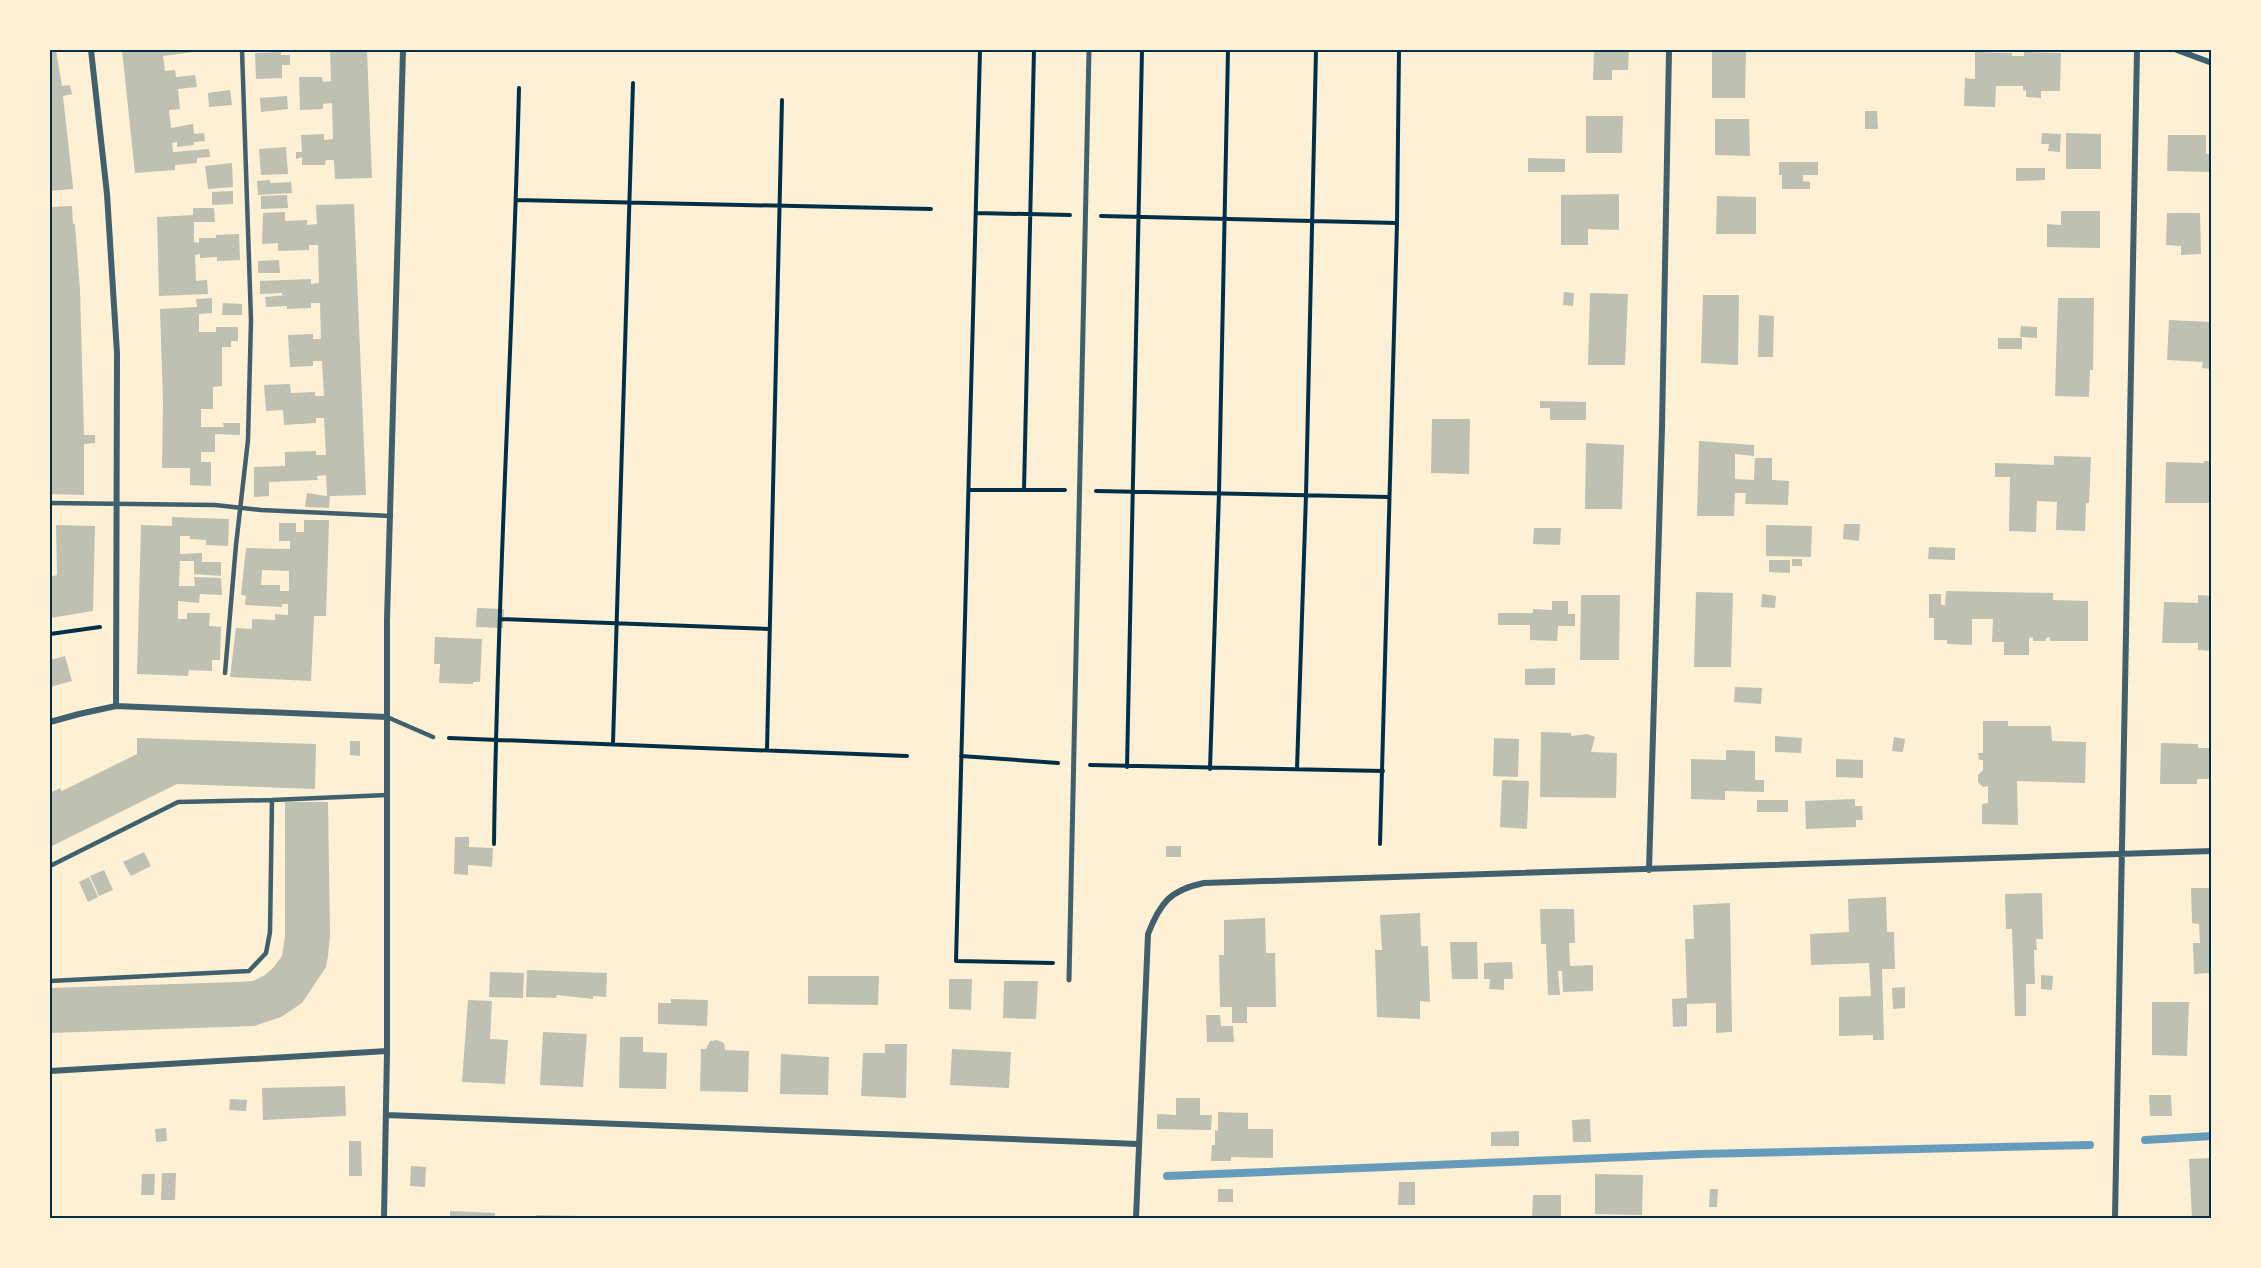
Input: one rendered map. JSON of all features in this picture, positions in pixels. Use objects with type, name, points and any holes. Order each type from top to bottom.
[{"type":"street","points":[[91,50],[107,194],[117,353],[116,706]]},
{"type":"street","points":[[384,1218],[387,1051],[387,717],[403,50]]},
{"type":"street","points":[[1069,980],[1089,50]]},
{"type":"street","points":[[1649,870],[1663,393],[1669,50]]},
{"type":"street","points":[[2115,1218],[2137,50]]},
{"type":"street","points":[[2177,50],[2211,63]]},
{"type":"street","points":[[50,722],[116,706],[387,717]]},
{"type":"street","points":[[1136,1218],[1148,934],[1162,905],[1173,893],[1187,887],[1204,883],[2211,851]]},
{"type":"street","points":[[50,1071],[387,1051]]},
{"type":"street","points":[[386,1115],[1138,1144]]},
{"type":"lane","points":[[225,673],[248,440],[250,342],[242,50]]},
{"type":"lane","points":[[50,503],[215,505],[391,516]]},
{"type":"lane","points":[[387,717],[433,737]]},
{"type":"lane","points":[[50,866],[178,802],[387,795]]},
{"type":"lane","points":[[50,981],[249,971],[266,953],[270,932],[272,800]]},
{"type":"path","points":[[980,50],[956,961],[1069,963]]},
{"type":"path","points":[[1024,490],[1034,50]]},
{"type":"path","points":[[1127,767],[1142,50]]},
{"type":"path","points":[[1210,769],[1226,218],[1228,50]]},
{"type":"path","points":[[1297,769],[1314,221],[1316,50]]},
{"type":"path","points":[[1380,844],[1397,223],[1399,50]]},
{"type":"path","points":[[613,743],[633,83]]},
{"type":"path","points":[[494,844],[495,739],[519,88]]},
{"type":"path","points":[[767,750],[768,628],[782,100]]},
{"type":"path","points":[[516,200],[931,209]]},
{"type":"path","points":[[976,213],[1397,223]]},
{"type":"path","points":[[969,490],[1079,490],[1389,497]]},
{"type":"path","points":[[501,619],[768,628]]},
{"type":"path","points":[[50,634],[116,626]]},
{"type":"path","points":[[433,737],[907,756]]},
{"type":"path","points":[[961,756],[1127,767],[1383,771]]},
{"type":"building","points":[[50,50],[56,50],[62,86],[70,85],[72,94],[63,96],[73,189],[50,191]]},
{"type":"building","points":[[122,50],[208,50],[163,56],[165,71],[175,70],[176,77],[195,75],[197,87],[178,89],[180,109],[169,110],[171,128],[193,124],[194,134],[204,133],[205,141],[177,147],[177,142],[172,143],[173,152],[209,149],[210,157],[197,158],[197,163],[175,165],[175,170],[135,173]]},
{"type":"building","points":[[330,50],[367,50],[372,178],[335,179],[334,160],[326,160],[325,165],[302,165],[302,157],[296,159],[296,152],[302,152],[301,135],[324,134],[324,140],[333,139],[332,103],[323,104],[323,109],[300,110],[299,77],[322,77],[323,82],[331,81]]},
{"type":"building","points":[[1594,50],[1629,50],[1628,70],[1612,70],[1612,80],[1593,80]]},
{"type":"building","points":[[1712,50],[1746,50],[1745,98],[1712,98]]},
{"type":"building","points":[[281,52],[281,55],[290,55],[290,65],[282,65],[282,78],[256,79],[255,53]]},
{"type":"building","points":[[1975,52],[2012,53],[2012,56],[2024,56],[2024,52],[2061,53],[2060,91],[2041,91],[2041,98],[2026,97],[2026,90],[2023,91],[2023,86],[1996,86],[1995,107],[1964,106],[1965,78],[1975,79]]},
{"type":"building","points":[[230,90],[232,105],[209,107],[208,93]]},
{"type":"building","points":[[287,96],[288,109],[261,112],[260,98]]},
{"type":"building","points":[[1865,111],[1877,111],[1878,129],[1865,129]]},
{"type":"building","points":[[1586,116],[1623,116],[1622,153],[1586,153]]},
{"type":"building","points":[[1715,119],[1749,119],[1750,156],[1715,155]]},
{"type":"building","points":[[2042,133],[2061,134],[2060,152],[2048,151],[2049,144],[2041,144]]},
{"type":"building","points":[[2066,133],[2101,134],[2101,169],[2066,169]]},
{"type":"building","points":[[2168,135],[2206,135],[2206,154],[2211,154],[2211,172],[2167,171]]},
{"type":"building","points":[[286,147],[288,174],[261,175],[259,149]]},
{"type":"building","points":[[1528,158],[1565,159],[1565,172],[1528,172]]},
{"type":"building","points":[[1779,162],[1818,162],[1818,175],[1803,175],[1803,181],[1810,182],[1810,189],[1782,189]]},
{"type":"building","points":[[232,163],[233,187],[208,189],[205,166]]},
{"type":"building","points":[[2016,168],[2045,168],[2045,180],[2016,181]]},
{"type":"building","points":[[270,180],[270,183],[291,182],[292,193],[258,195],[257,181]]},
{"type":"building","points":[[233,191],[233,204],[212,205],[212,192]]},
{"type":"building","points":[[1619,194],[1619,230],[1588,229],[1588,245],[1561,245],[1561,195]]},
{"type":"building","points":[[287,195],[288,208],[261,209],[261,196]]},
{"type":"building","points":[[1717,196],[1756,197],[1756,234],[1716,234]]},
{"type":"building","points":[[354,204],[366,495],[330,496],[329,508],[305,507],[307,493],[327,496],[326,475],[317,476],[318,480],[269,482],[269,496],[254,497],[254,467],[285,466],[285,452],[316,451],[316,455],[326,455],[324,418],[316,418],[316,423],[284,425],[283,410],[266,411],[264,385],[290,384],[291,393],[315,392],[315,396],[324,396],[322,361],[313,361],[313,366],[290,367],[288,335],[313,334],[313,339],[321,339],[320,303],[311,303],[311,308],[266,307],[265,297],[287,295],[282,295],[282,293],[260,294],[260,281],[311,279],[311,284],[319,283],[318,245],[309,245],[309,250],[278,251],[278,243],[262,244],[263,213],[285,212],[285,221],[307,220],[307,225],[317,224],[316,205]]},
{"type":"building","points":[[72,206],[80,290],[84,435],[95,435],[95,443],[84,444],[84,495],[50,494],[50,207]]},
{"type":"building","points":[[193,208],[214,208],[215,222],[194,222],[194,242],[199,243],[199,238],[239,234],[240,260],[217,261],[217,257],[200,258],[200,254],[195,255],[196,281],[207,280],[208,294],[159,296],[157,217],[193,215]]},
{"type":"building","points":[[2061,211],[2100,211],[2100,248],[2047,247],[2047,224],[2061,225]]},
{"type":"building","points":[[2167,213],[2200,213],[2201,254],[2181,255],[2181,246],[2166,245]]},
{"type":"building","points":[[279,260],[280,273],[258,273],[258,261]]},
{"type":"building","points":[[1564,292],[1574,293],[1573,306],[1563,305]]},
{"type":"building","points":[[1590,293],[1628,294],[1625,365],[1588,365]]},
{"type":"building","points":[[1703,295],[1739,295],[1738,365],[1701,363]]},
{"type":"building","points":[[212,298],[212,313],[199,314],[199,332],[216,332],[216,327],[238,327],[238,341],[231,341],[231,347],[222,347],[222,386],[213,387],[213,409],[201,409],[201,427],[224,427],[223,423],[240,423],[240,435],[215,434],[215,452],[201,452],[201,462],[211,462],[211,486],[190,485],[190,468],[162,468],[163,401],[160,309],[197,307],[196,299]]},
{"type":"building","points":[[2058,298],[2094,298],[2093,370],[2090,370],[2089,397],[2055,396]]},
{"type":"building","points":[[223,303],[242,304],[242,315],[222,315]]},
{"type":"building","points":[[1759,315],[1774,316],[1773,357],[1758,357]]},
{"type":"building","points":[[2169,320],[2211,322],[2211,369],[2202,368],[2203,362],[2167,360]]},
{"type":"building","points":[[2021,326],[2037,327],[2037,338],[2020,337]]},
{"type":"building","points":[[1998,338],[2022,338],[2022,349],[1998,349]]},
{"type":"building","points":[[1540,401],[1586,402],[1586,420],[1550,420],[1550,408],[1540,408]]},
{"type":"building","points":[[1432,419],[1470,419],[1469,474],[1431,473]]},
{"type":"building","points":[[1699,441],[1754,445],[1754,456],[1735,454],[1735,479],[1754,480],[1755,458],[1772,458],[1772,480],[1789,481],[1788,505],[1745,504],[1746,493],[1735,493],[1734,516],[1697,516]]},
{"type":"building","points":[[1586,443],[1624,445],[1622,509],[1585,509]]},
{"type":"building","points":[[2054,456],[2091,457],[2085,531],[2056,530],[2057,502],[2037,501],[2036,532],[2009,531],[2010,477],[1995,477],[1995,463],[2054,465]]},
{"type":"building","points":[[2204,461],[2211,461],[2211,503],[2165,503],[2166,462],[2204,463]]},
{"type":"building","points":[[172,517],[229,519],[228,546],[206,545],[206,540],[180,536],[180,554],[202,553],[202,562],[221,562],[221,576],[194,574],[194,561],[180,561],[179,586],[195,586],[194,577],[221,578],[222,595],[200,594],[199,603],[178,601],[178,619],[187,619],[187,613],[210,613],[209,626],[221,627],[220,660],[212,660],[212,671],[189,670],[188,676],[137,674],[141,525],[172,526]]},
{"type":"building","points":[[304,520],[329,520],[326,616],[314,616],[311,681],[230,677],[236,628],[252,629],[252,619],[275,620],[275,614],[288,615],[288,604],[282,604],[282,607],[245,605],[246,596],[241,595],[246,548],[290,549],[290,541],[279,541],[279,523],[296,523],[296,532],[304,532]],"holes":[[[262,570],[289,571],[289,591],[280,591],[280,585],[261,585]]]},
{"type":"building","points":[[1844,524],[1860,524],[1859,541],[1843,539]]},
{"type":"building","points":[[56,525],[95,526],[93,611],[50,618],[50,577],[57,575]]},
{"type":"building","points":[[1766,525],[1812,526],[1811,557],[1766,556]]},
{"type":"building","points":[[1534,528],[1561,528],[1560,545],[1533,544]]},
{"type":"building","points":[[1929,547],[1955,548],[1955,560],[1928,559]]},
{"type":"building","points":[[1792,559],[1802,559],[1802,566],[1792,566]]},
{"type":"building","points":[[1769,560],[1790,560],[1790,573],[1769,572]]},
{"type":"building","points":[[1946,591],[2053,593],[2053,600],[2088,601],[2088,641],[2050,641],[2050,637],[2046,638],[2046,641],[2033,641],[2033,637],[2029,638],[2029,655],[2004,655],[2004,642],[1992,642],[1993,619],[1972,619],[1972,645],[1947,644],[1947,640],[1934,640],[1934,618],[1929,618],[1929,594],[1941,594],[1941,605],[1945,605]]},
{"type":"building","points":[[1696,592],[1733,593],[1731,667],[1694,667]]},
{"type":"building","points":[[1762,594],[1776,596],[1775,608],[1761,607]]},
{"type":"building","points":[[1581,595],[1620,595],[1619,660],[1580,660]]},
{"type":"building","points":[[2198,595],[2211,596],[2211,651],[2198,650],[2198,643],[2162,643],[2164,602],[2198,603]]},
{"type":"building","points":[[1552,601],[1568,601],[1568,614],[1575,614],[1575,626],[1558,626],[1557,641],[1530,640],[1530,625],[1498,625],[1498,613],[1533,613],[1533,609],[1552,610]]},
{"type":"building","points":[[477,608],[504,609],[503,628],[476,627]]},
{"type":"building","points":[[435,637],[482,639],[480,682],[473,682],[473,684],[439,683],[440,664],[434,664]]},
{"type":"building","points":[[65,656],[72,681],[50,687],[50,660]]},
{"type":"building","points":[[1555,668],[1555,685],[1525,685],[1525,669]]},
{"type":"building","points":[[1735,687],[1762,688],[1761,704],[1734,702]]},
{"type":"building","points":[[1983,721],[2008,721],[2008,726],[2051,726],[2052,741],[2086,742],[2085,783],[2017,781],[2018,825],[1982,824],[1982,804],[1988,803],[1988,786],[1983,787],[1978,782],[1978,775],[1983,770],[1983,760],[1979,760],[1978,753],[1983,753]]},
{"type":"building","points":[[1541,732],[1571,733],[1571,736],[1587,734],[1595,737],[1591,752],[1617,753],[1616,798],[1540,797]]},
{"type":"building","points":[[1775,736],[1802,738],[1801,753],[1775,752]]},
{"type":"building","points":[[1894,737],[1905,739],[1903,752],[1892,751]]},
{"type":"building","points":[[137,738],[316,744],[315,789],[177,784],[50,847],[50,793],[60,788],[62,791],[137,754]]},
{"type":"building","points":[[1494,738],[1519,739],[1518,777],[1493,776]]},
{"type":"building","points":[[350,741],[360,741],[360,756],[350,755]]},
{"type":"building","points":[[2161,743],[2198,744],[2198,748],[2211,748],[2211,779],[2197,779],[2197,784],[2160,784]]},
{"type":"building","points":[[1726,750],[1755,751],[1755,780],[1764,780],[1764,792],[1725,791],[1725,800],[1691,799],[1691,759],[1726,760]]},
{"type":"building","points":[[1836,759],[1863,760],[1863,778],[1836,777]]},
{"type":"building","points":[[1502,780],[1529,781],[1527,829],[1500,827]]},
{"type":"building","points":[[1855,799],[1855,806],[1862,806],[1863,820],[1856,820],[1856,827],[1806,829],[1805,801]]},
{"type":"building","points":[[1757,800],[1788,800],[1788,812],[1757,812]]},
{"type":"building","points":[[285,802],[328,802],[330,936],[328,956],[326,967],[302,1003],[281,1017],[254,1026],[50,1033],[50,988],[253,981],[274,967],[282,956],[285,937]]},
{"type":"building","points":[[455,837],[469,837],[469,847],[493,848],[492,867],[468,865],[468,875],[454,874]]},
{"type":"building","points":[[1166,846],[1181,846],[1181,857],[1166,857]]},
{"type":"building","points":[[144,852],[151,866],[131,876],[123,862]]},
{"type":"building","points":[[104,870],[113,890],[99,896],[90,876]]},
{"type":"building","points":[[89,877],[98,897],[88,902],[79,882]]},
{"type":"building","points":[[2191,888],[2211,888],[2211,973],[2194,974],[2193,943],[2200,943],[2199,924],[2192,923]]},
{"type":"building","points":[[2042,893],[2043,939],[2036,939],[2037,950],[2034,950],[2035,984],[2026,984],[2026,1016],[2015,1016],[2012,929],[2006,929],[2005,894]]},
{"type":"building","points":[[1886,897],[1887,932],[1894,932],[1895,969],[1882,969],[1884,1040],[1873,1040],[1873,1035],[1839,1036],[1839,997],[1871,996],[1869,963],[1811,965],[1810,934],[1849,932],[1848,899]]},
{"type":"building","points":[[1730,903],[1732,1032],[1716,1033],[1716,1003],[1687,1004],[1687,1026],[1673,1027],[1672,999],[1687,998],[1685,939],[1694,939],[1693,905]]},
{"type":"building","points":[[1540,909],[1574,909],[1575,943],[1569,943],[1570,966],[1593,965],[1593,991],[1563,992],[1562,971],[1558,971],[1560,995],[1548,995],[1546,944],[1541,944]]},
{"type":"building","points":[[1420,913],[1421,946],[1428,946],[1430,1002],[1420,1001],[1420,1019],[1377,1017],[1375,950],[1382,950],[1380,915]]},
{"type":"building","points":[[1265,918],[1266,953],[1275,953],[1276,1007],[1247,1007],[1247,1023],[1232,1023],[1232,1007],[1220,1007],[1219,955],[1224,955],[1224,920]]},
{"type":"building","points":[[1450,942],[1477,942],[1478,979],[1452,979]]},
{"type":"building","points":[[1512,962],[1513,979],[1504,979],[1504,990],[1489,989],[1490,979],[1484,979],[1484,963]]},
{"type":"building","points":[[527,970],[607,973],[606,997],[593,996],[593,999],[557,995],[556,998],[526,997]]},
{"type":"building","points":[[490,972],[524,973],[523,998],[489,997]]},
{"type":"building","points":[[2041,975],[2053,976],[2052,990],[2041,989]]},
{"type":"building","points":[[808,976],[879,976],[878,1005],[808,1004]]},
{"type":"building","points":[[949,979],[972,979],[971,1010],[949,1009]]},
{"type":"building","points":[[1004,981],[1038,981],[1036,1019],[1003,1018]]},
{"type":"building","points":[[1905,987],[1905,1008],[1893,1009],[1892,988]]},
{"type":"building","points":[[671,999],[708,1000],[707,1026],[658,1024],[658,1003],[671,1003]]},
{"type":"building","points":[[468,1000],[492,1001],[490,1039],[508,1040],[505,1084],[462,1082]]},
{"type":"building","points":[[2152,1002],[2189,1002],[2187,1056],[2152,1055]]},
{"type":"building","points":[[1206,1015],[1220,1015],[1221,1026],[1233,1026],[1234,1042],[1207,1042]]},
{"type":"building","points":[[543,1032],[587,1034],[583,1087],[540,1085]]},
{"type":"building","points":[[620,1037],[643,1037],[643,1052],[667,1053],[666,1089],[619,1088]]},
{"type":"building","points":[[717,1040],[724,1043],[725,1050],[749,1051],[748,1092],[700,1091],[701,1049],[706,1049],[710,1041]]},
{"type":"building","points":[[885,1044],[907,1044],[906,1098],[861,1096],[863,1053],[885,1053]]},
{"type":"building","points":[[952,1049],[1011,1052],[1009,1088],[950,1085]]},
{"type":"building","points":[[781,1054],[829,1057],[828,1095],[780,1094]]},
{"type":"building","points":[[345,1086],[346,1116],[263,1120],[262,1088]]},
{"type":"building","points":[[2149,1095],[2171,1095],[2172,1116],[2150,1116]]},
{"type":"building","points":[[1176,1098],[1200,1098],[1200,1115],[1212,1115],[1211,1130],[1157,1129],[1157,1114],[1176,1115]]},
{"type":"building","points":[[230,1099],[247,1100],[246,1111],[229,1110]]},
{"type":"building","points":[[1218,1112],[1248,1113],[1248,1129],[1273,1129],[1273,1158],[1231,1157],[1231,1161],[1211,1161],[1212,1145],[1215,1145],[1215,1130],[1218,1131]]},
{"type":"building","points":[[1590,1119],[1591,1142],[1573,1142],[1572,1120]]},
{"type":"building","points":[[166,1128],[167,1141],[156,1142],[155,1129]]},
{"type":"building","points":[[1519,1131],[1519,1146],[1491,1146],[1491,1132]]},
{"type":"building","points":[[349,1141],[361,1141],[362,1176],[349,1176]]},
{"type":"building","points":[[2211,1158],[2211,1218],[2192,1218],[2189,1159]]},
{"type":"building","points":[[411,1166],[426,1167],[425,1187],[410,1186]]},
{"type":"building","points":[[162,1173],[176,1173],[175,1200],[161,1200]]},
{"type":"building","points":[[142,1174],[155,1174],[154,1195],[141,1195]]},
{"type":"building","points":[[1595,1174],[1643,1175],[1642,1215],[1595,1214]]},
{"type":"building","points":[[1399,1182],[1415,1182],[1415,1205],[1398,1205]]},
{"type":"building","points":[[1218,1189],[1233,1189],[1233,1202],[1218,1202]]},
{"type":"building","points":[[1710,1189],[1718,1189],[1717,1207],[1709,1207]]},
{"type":"building","points":[[1533,1195],[1561,1195],[1561,1218],[1532,1218]]},
{"type":"building","points":[[450,1211],[495,1213],[495,1218],[450,1218]]},
{"type":"building","points":[[536,1215],[582,1216],[582,1218],[536,1218]]},
{"type":"waterway","points":[[2145,1140],[2212,1136]]},
{"type":"waterway","points":[[1167,1176],[1699,1154],[2090,1145]]}]
